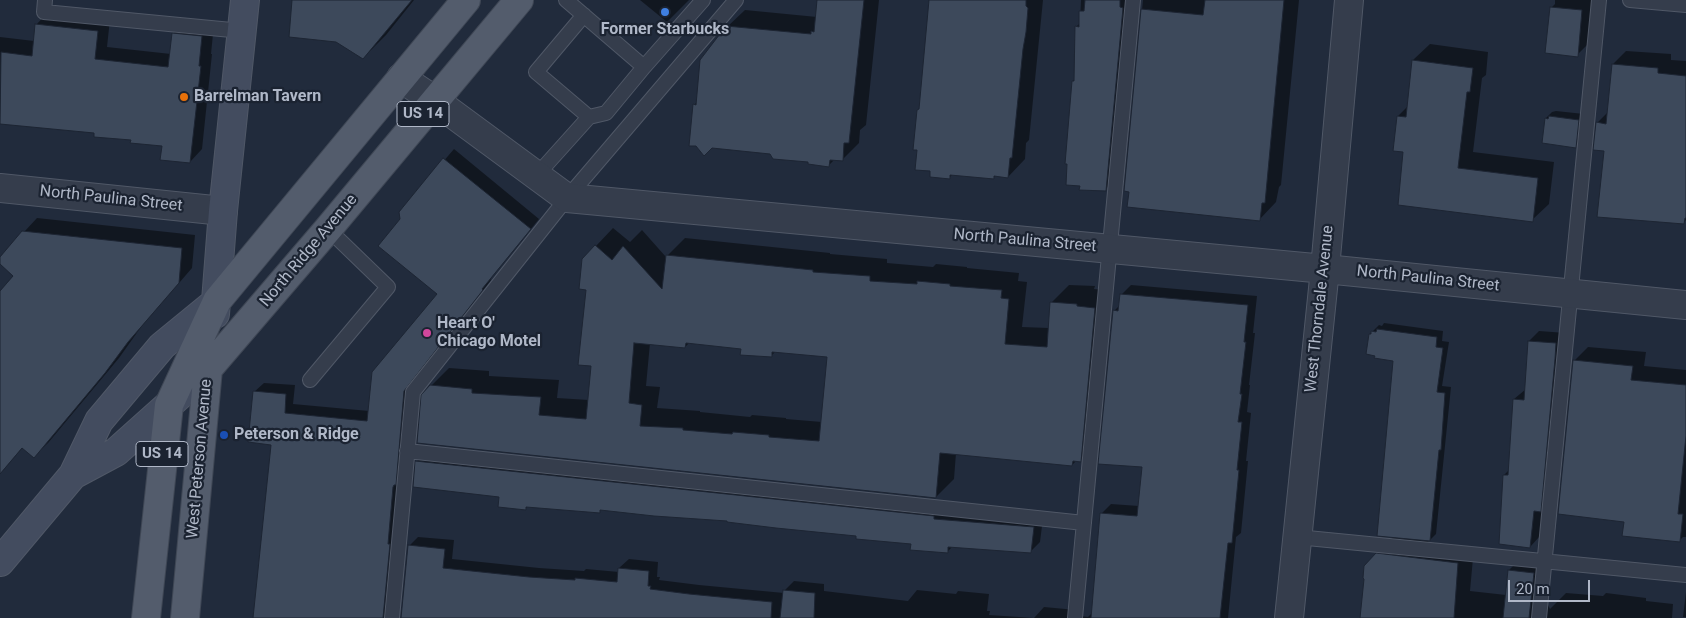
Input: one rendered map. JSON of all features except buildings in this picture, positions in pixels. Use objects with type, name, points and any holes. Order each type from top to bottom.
[{"type":"main road","name":"West Peterson Avenue","points":[[185,618],[208,369],[217,300],[223,211],[245,0]]},
{"type":"main road","name":"North Ridge Avenue","points":[[0,562],[73,475],[100,421],[162,346],[217,300],[466,0]]},
{"type":"main road","name":"North Ridge Avenue","points":[[73,475],[116,452],[208,369],[328,229],[519,0]]},
{"type":"main road","name":"West Peterson Avenue","points":[[146,618],[169,405],[217,300]]},
{"type":"street","name":"West Thorndale Avenue","points":[[1289,618],[1325,269],[1349,0]]},
{"type":"street","points":[[401,78],[434,100],[567,198]]},
{"type":"street","name":"North Paulina Street","points":[[0,188],[223,211]]},
{"type":"street","name":"North Paulina Street","points":[[567,198],[1110,248],[1686,305]]},
{"type":"lane","points":[[45,0],[44,12],[242,31]]},
{"type":"lane","points":[[566,0],[644,67]]},
{"type":"lane","points":[[536,176],[589,117],[606,113],[703,0]]},
{"type":"lane","points":[[392,618],[413,392],[567,198],[736,0]]},
{"type":"lane","points":[[1075,618],[1133,0]]},
{"type":"lane","points":[[1539,618],[1599,0]]},
{"type":"lane","points":[[1630,0],[1686,5]]},
{"type":"lane","points":[[584,15],[536,72],[589,117]]},
{"type":"lane","points":[[310,380],[388,287],[328,229]]},
{"type":"lane","points":[[408,451],[1084,523]]},
{"type":"lane","points":[[1297,537],[1686,575]]},
{"type":"place","name":"Former Starbucks","points":[[665,12]]},
{"type":"place","name":"Barrelman Tavern","points":[[184,97]]},
{"type":"place","name":"Heart O' Chicago Motel","points":[[427,333]]},
{"type":"place","name":"Peterson & Ridge","points":[[224,435]]}]
